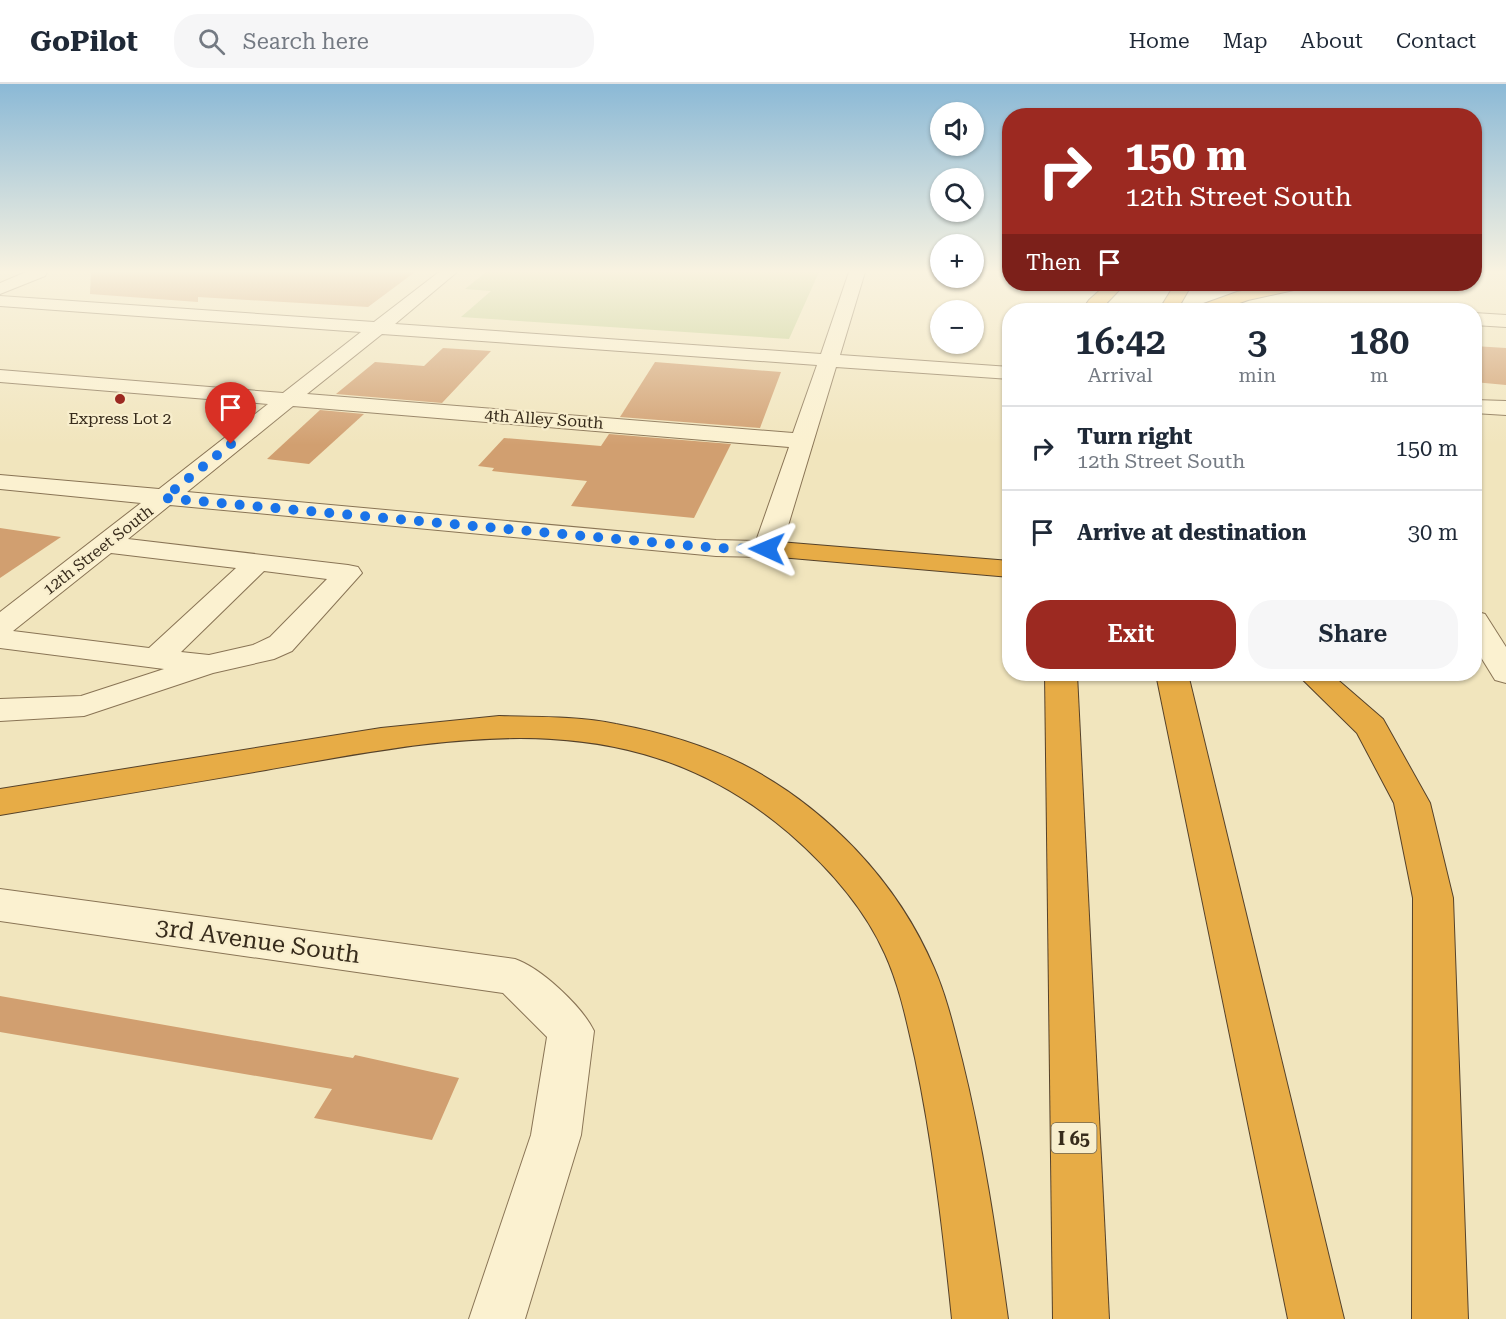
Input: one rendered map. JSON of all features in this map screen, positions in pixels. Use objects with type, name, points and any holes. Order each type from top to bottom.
[{"type":"highway","points":[[767,549],[1002,568]]},
{"type":"highway","name":"I 65","points":[[1061,681],[1081,1319]]},
{"type":"highway","points":[[1174,681],[1316,1319]]},
{"type":"highway","points":[[1321,681],[1371,727],[1412,803],[1432,898],[1440,1319]]},
{"type":"highway","points":[[0,802],[367,741],[464,729],[556,727],[588,729],[684,752],[728,772],[774,801],[819,838],[882,909],[906,953],[923,994],[952,1116],[966,1197],[980,1319]]},
{"type":"street","name":"12th Street South","points":[[0,627],[377,330]]},
{"type":"street","points":[[403,330],[1002,371]]},
{"type":"street","points":[[0,482],[716,548],[767,549],[838,330]]},
{"type":"street","name":"4th Alley South","points":[[0,376],[219,395],[553,419],[802,441]]},
{"type":"street","points":[[1482,406],[1506,408]]},
{"type":"street","points":[[0,710],[84,706],[209,665],[263,652],[281,644],[348,573],[106,544]]},
{"type":"street","points":[[158,657],[258,562]]},
{"type":"street","points":[[1482,620],[1506,623]]},
{"type":"street","points":[[1482,632],[1506,673]]},
{"type":"street","points":[[0,639],[209,665]]},
{"type":"street","name":"3rd Avenue South","points":[[0,905],[515,977],[571,1031],[556,1135],[497,1319]]},
{"type":"green space","points":[[649,330],[793,330],[789,339]]},
{"type":"building","points":[[1482,346],[1506,348],[1506,385],[1482,383]]},
{"type":"building","points":[[443,348],[491,351],[442,403],[336,394],[375,362],[424,366]]},
{"type":"building","points":[[655,362],[781,372],[760,428],[620,417]]},
{"type":"building","points":[[320,410],[364,414],[309,464],[267,459]]},
{"type":"building","points":[[609,434],[731,444],[694,518],[571,506],[587,481],[492,471],[494,468],[478,466],[504,438],[601,446]]},
{"type":"building","points":[[0,528],[61,537],[0,578]]},
{"type":"building","points":[[0,996],[353,1058],[355,1055],[459,1078],[432,1140],[314,1118],[332,1089],[0,1032]]},
{"type":"place","name":"Express Lot 2","points":[[120,399]]},
{"type":"route","points":[[231,444],[164,498],[716,548],[767,549]]}]
